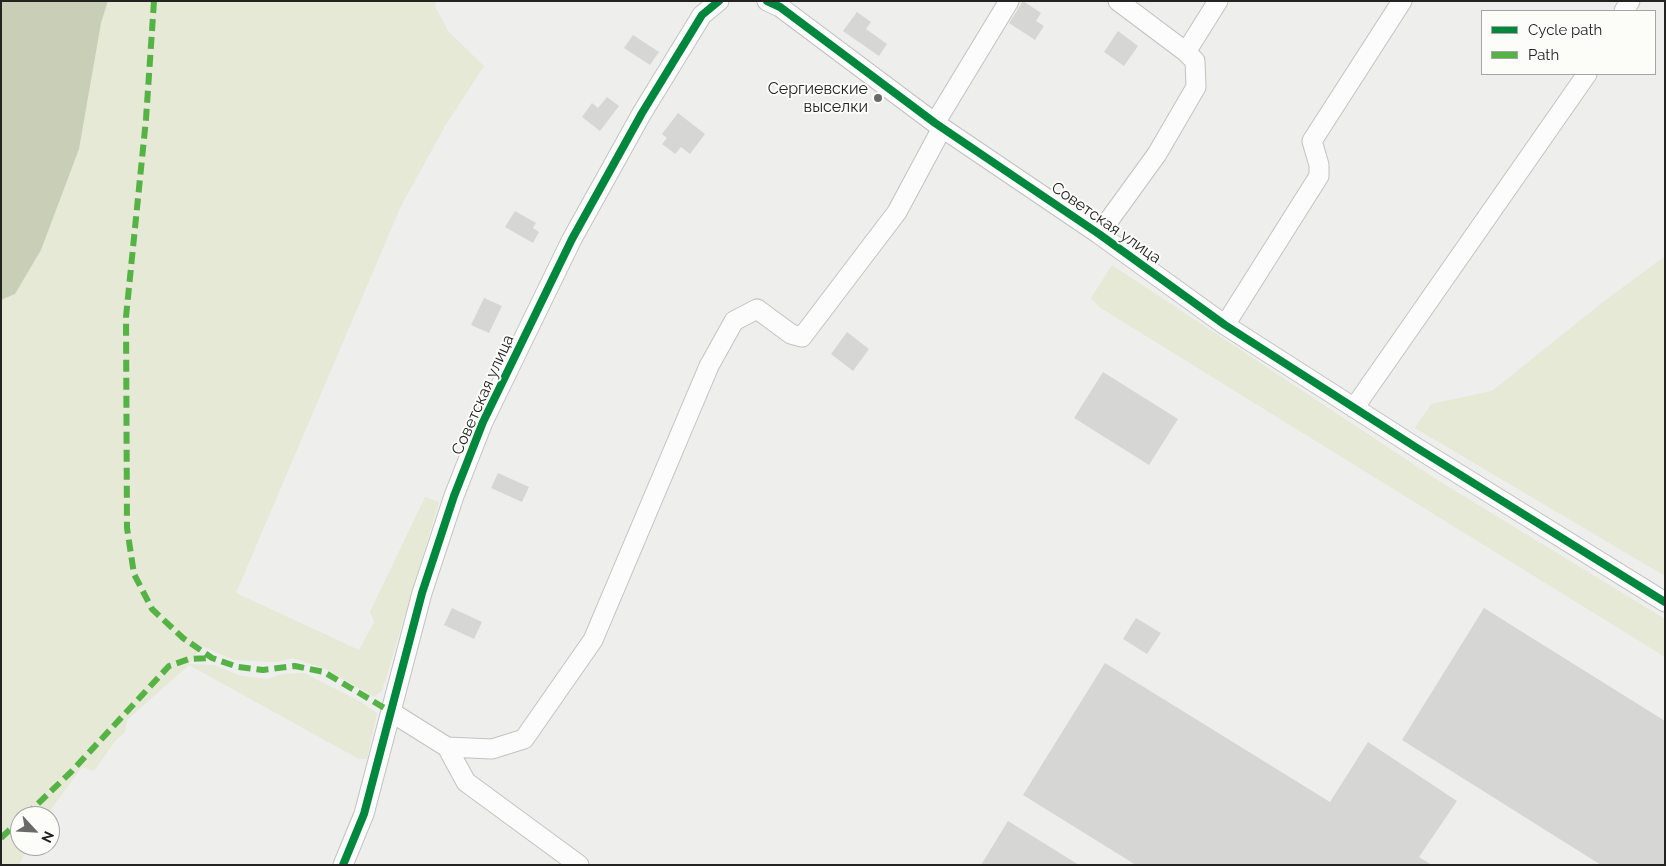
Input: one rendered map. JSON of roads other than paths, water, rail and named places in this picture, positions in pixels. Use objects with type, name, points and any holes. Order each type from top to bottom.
[{"type":"street","name":"Советская улица","points":[[343,865],[364,814],[422,593],[454,496],[483,422],[572,239],[642,113],[702,15],[719,1]]},
{"type":"street","name":"Советская улица","points":[[767,1],[780,7],[939,125],[1099,234],[1225,325],[1434,459],[1665,602]]},
{"type":"street","points":[[391,712],[447,747],[492,749],[524,739],[593,640],[709,366],[734,321],[757,309],[791,334],[802,337],[897,212],[939,125],[1009,1]]},
{"type":"street","points":[[1099,234],[1157,154],[1196,87],[1195,61],[1186,52],[1118,1]]},
{"type":"street","points":[[1186,52],[1218,1]]},
{"type":"street","points":[[1225,325],[1319,176],[1319,165],[1312,141],[1402,1]]},
{"type":"street","points":[[1354,408],[1586,75]]},
{"type":"street","points":[[447,747],[466,782],[580,865]]},
{"type":"place","name":"Сергиевские выселки","points":[[878,98]]}]
